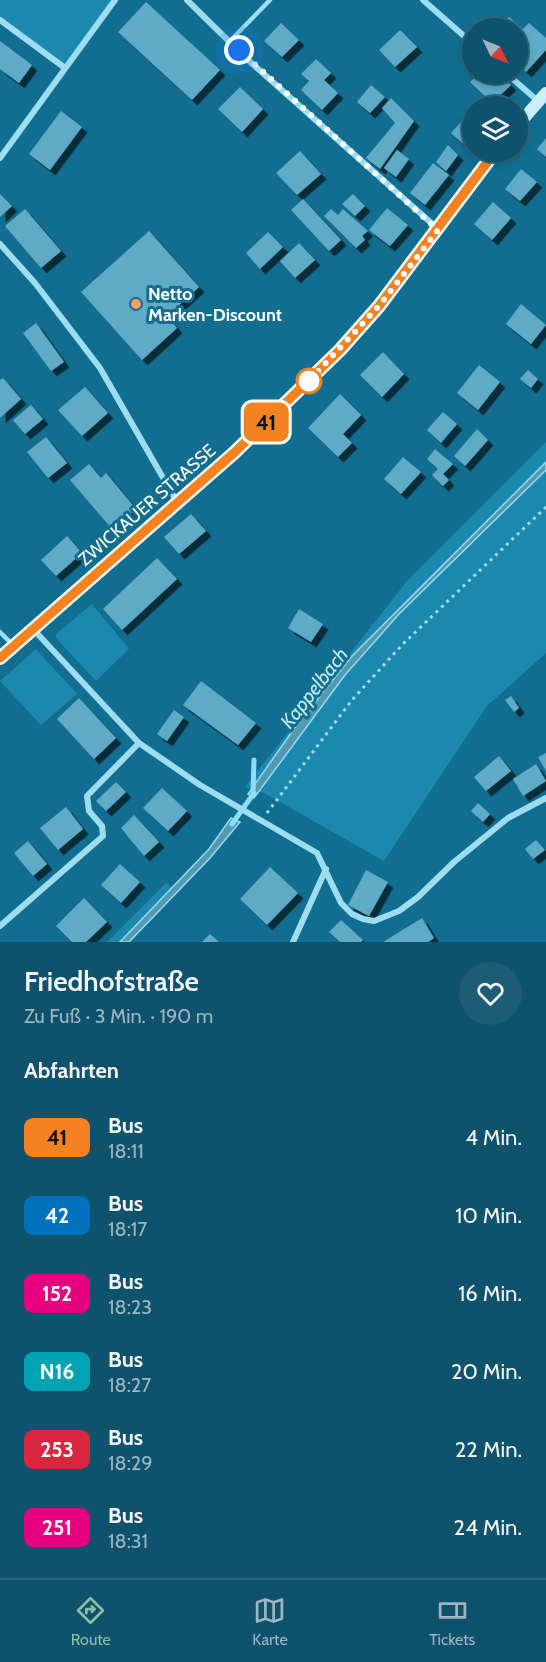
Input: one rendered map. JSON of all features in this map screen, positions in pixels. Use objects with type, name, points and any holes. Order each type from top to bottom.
[{"type":"main road","points":[[528,113],[542,97]]},
{"type":"main road","name":"ZWICKAUER STRASSE","points":[[0,658],[282,408],[340,350],[379,306],[487,162]]},
{"type":"street","points":[[0,158],[114,0]]},
{"type":"street","points":[[187,0],[438,230]]},
{"type":"street","points":[[423,0],[462,34]]},
{"type":"street","points":[[0,20],[64,68]]},
{"type":"street","points":[[522,84],[542,97]]},
{"type":"street","points":[[0,244],[35,283],[100,368],[178,502]]},
{"type":"street","points":[[34,630],[139,744],[224,799],[263,819],[317,853],[341,903],[352,914],[374,921],[399,911],[508,818],[546,798]]},
{"type":"street","points":[[0,926],[103,836],[102,826],[89,811],[87,796],[139,744]]},
{"type":"street","points":[[293,942],[326,869]]},
{"type":"lane","points":[[230,41],[270,0]]},
{"type":"lane","points":[[0,632],[14,646]]},
{"type":"path","points":[[263,819],[352,700],[402,645],[546,507]]},
{"type":"shaded area","points":[[0,0],[113,0],[65,68],[0,20]]},
{"type":"shaded area","points":[[546,442],[546,653],[487,706],[384,861],[264,793],[245,787],[407,581]]},
{"type":"shaded area","points":[[546,462],[546,470],[399,614],[345,675],[254,798],[248,794],[296,726],[352,656]]},
{"type":"shaded area","points":[[92,604],[129,649],[96,681],[56,638],[56,634]]},
{"type":"shaded area","points":[[36,649],[77,694],[41,725],[0,681]]},
{"type":"shaded area","points":[[231,818],[240,822],[210,858],[129,942],[120,942],[209,849]]},
{"type":"shaded area","points":[[166,883],[173,889],[120,942],[107,942]]},
{"type":"building","points":[[146,2],[220,70],[192,100],[118,32]]},
{"type":"building","points":[[281,23],[299,40],[282,57],[264,41]]},
{"type":"building","points":[[529,23],[546,38],[546,50],[528,70]]},
{"type":"building","points":[[400,30],[417,47],[395,67],[379,50]]},
{"type":"building","points":[[0,41],[32,65],[19,83],[0,69]]},
{"type":"building","points":[[316,59],[331,73],[324,80],[338,93],[322,110],[301,90],[309,81],[301,74]]},
{"type":"building","points":[[472,84],[511,85],[499,96],[485,96]]},
{"type":"building","points":[[371,85],[385,97],[370,113],[357,102]]},
{"type":"building","points":[[240,87],[263,109],[242,132],[218,109]]},
{"type":"building","points":[[391,98],[414,121],[380,169],[366,158],[395,123],[382,108]]},
{"type":"building","points":[[61,111],[82,127],[50,170],[29,154]]},
{"type":"building","points":[[462,121],[462,143],[451,133]]},
{"type":"building","points":[[546,138],[546,157],[537,149]]},
{"type":"building","points":[[448,145],[458,155],[446,171],[436,162]]},
{"type":"building","points":[[397,150],[409,159],[396,177],[384,168]]},
{"type":"building","points":[[300,151],[321,174],[297,195],[276,173]]},
{"type":"building","points":[[433,163],[449,175],[425,205],[410,193]]},
{"type":"building","points":[[521,169],[537,182],[520,201],[505,189]]},
{"type":"building","points":[[0,194],[12,206],[0,217]]},
{"type":"building","points":[[353,194],[365,206],[355,216],[342,204]]},
{"type":"building","points":[[303,199],[341,240],[329,251],[291,210]]},
{"type":"building","points":[[493,202],[511,218],[492,240],[474,224]]},
{"type":"building","points":[[387,208],[408,225],[390,246],[369,230]]},
{"type":"building","points":[[25,209],[61,251],[41,268],[5,226]]},
{"type":"building","points":[[331,209],[338,215],[343,209],[368,231],[362,236],[365,240],[356,248],[324,216]]},
{"type":"building","name":"Netto Marken-Discount","points":[[149,231],[199,287],[167,316],[177,328],[142,360],[81,292]]},
{"type":"building","points":[[268,232],[283,247],[260,269],[246,253]]},
{"type":"building","points":[[299,243],[315,260],[295,278],[280,261]]},
{"type":"building","points":[[521,304],[546,325],[531,344],[506,324]]},
{"type":"building","points":[[36,323],[64,362],[51,371],[23,333]]},
{"type":"building","points":[[383,352],[404,374],[382,397],[360,375]]},
{"type":"building","points":[[479,365],[500,382],[478,410],[457,393]]},
{"type":"building","points":[[528,370],[538,379],[531,388],[520,379]]},
{"type":"building","points":[[3,378],[21,399],[0,418],[0,380]]},
{"type":"building","points":[[85,387],[108,413],[82,436],[58,410]]},
{"type":"building","points":[[340,394],[361,415],[343,434],[352,443],[338,457],[308,428]]},
{"type":"building","points":[[31,405],[43,419],[25,434],[13,420]]},
{"type":"building","points":[[443,412],[457,424],[441,443],[427,430]]},
{"type":"building","points":[[477,429],[488,440],[465,466],[454,456]]},
{"type":"building","points":[[46,437],[67,463],[48,478],[27,452]]},
{"type":"building","points":[[435,449],[453,464],[443,474],[449,480],[443,486],[432,475],[438,469],[427,459]]},
{"type":"building","points":[[403,457],[421,472],[401,494],[384,479]]},
{"type":"building","points":[[89,464],[101,478],[106,473],[136,509],[112,529],[70,480]]},
{"type":"building","points":[[191,514],[206,531],[179,554],[164,537]]},
{"type":"building","points":[[67,536],[82,553],[56,576],[41,560]]},
{"type":"building","points":[[157,558],[177,579],[122,630],[103,609]]},
{"type":"building","points":[[299,609],[323,624],[311,642],[288,628]]},
{"type":"building","points":[[201,681],[256,723],[238,745],[183,705]]},
{"type":"building","points":[[511,696],[519,708],[514,712],[505,700]]},
{"type":"building","points":[[79,698],[116,738],[94,759],[57,719]]},
{"type":"building","points":[[174,710],[184,717],[167,741],[157,734]]},
{"type":"building","points":[[546,753],[546,771],[538,757]]},
{"type":"building","points":[[499,756],[511,771],[486,791],[474,777]]},
{"type":"building","points":[[536,764],[546,781],[523,796],[513,779]]},
{"type":"building","points":[[116,782],[126,792],[106,811],[96,801]]},
{"type":"building","points":[[162,788],[187,811],[168,831],[143,808]]},
{"type":"building","points":[[478,803],[490,814],[483,822],[471,811]]},
{"type":"building","points":[[66,807],[83,829],[58,850],[40,828]]},
{"type":"building","points":[[134,815],[159,842],[144,856],[121,828]]},
{"type":"building","points":[[536,840],[545,850],[533,859],[525,849]]},
{"type":"building","points":[[28,841],[47,864],[33,876],[14,853]]},
{"type":"building","points":[[120,864],[140,882],[121,903],[101,885]]},
{"type":"building","points":[[270,867],[298,893],[267,925],[240,899]]},
{"type":"building","points":[[366,870],[388,882],[369,916],[348,905]]},
{"type":"building","points":[[84,898],[107,922],[86,942],[72,942],[56,926]]},
{"type":"building","points":[[422,918],[434,938],[428,942],[383,942]]},
{"type":"building","points":[[341,920],[363,940],[361,942],[340,942],[329,932]]},
{"type":"building","points":[[210,934],[219,942],[202,942]]},
{"type":"waterway","points":[[253,794],[254,760]]},
{"type":"waterway","name":"Kappelbach","points":[[232,824],[254,793]]},
{"type":"bus line","name":"41","points":[[0,658],[235,452],[340,350],[379,306],[487,162]]},
{"type":"place","name":"Netto Marken-Discount","points":[[136,304]]},
{"type":"route","points":[[239,50],[438,230],[379,306],[309,381]]}]
